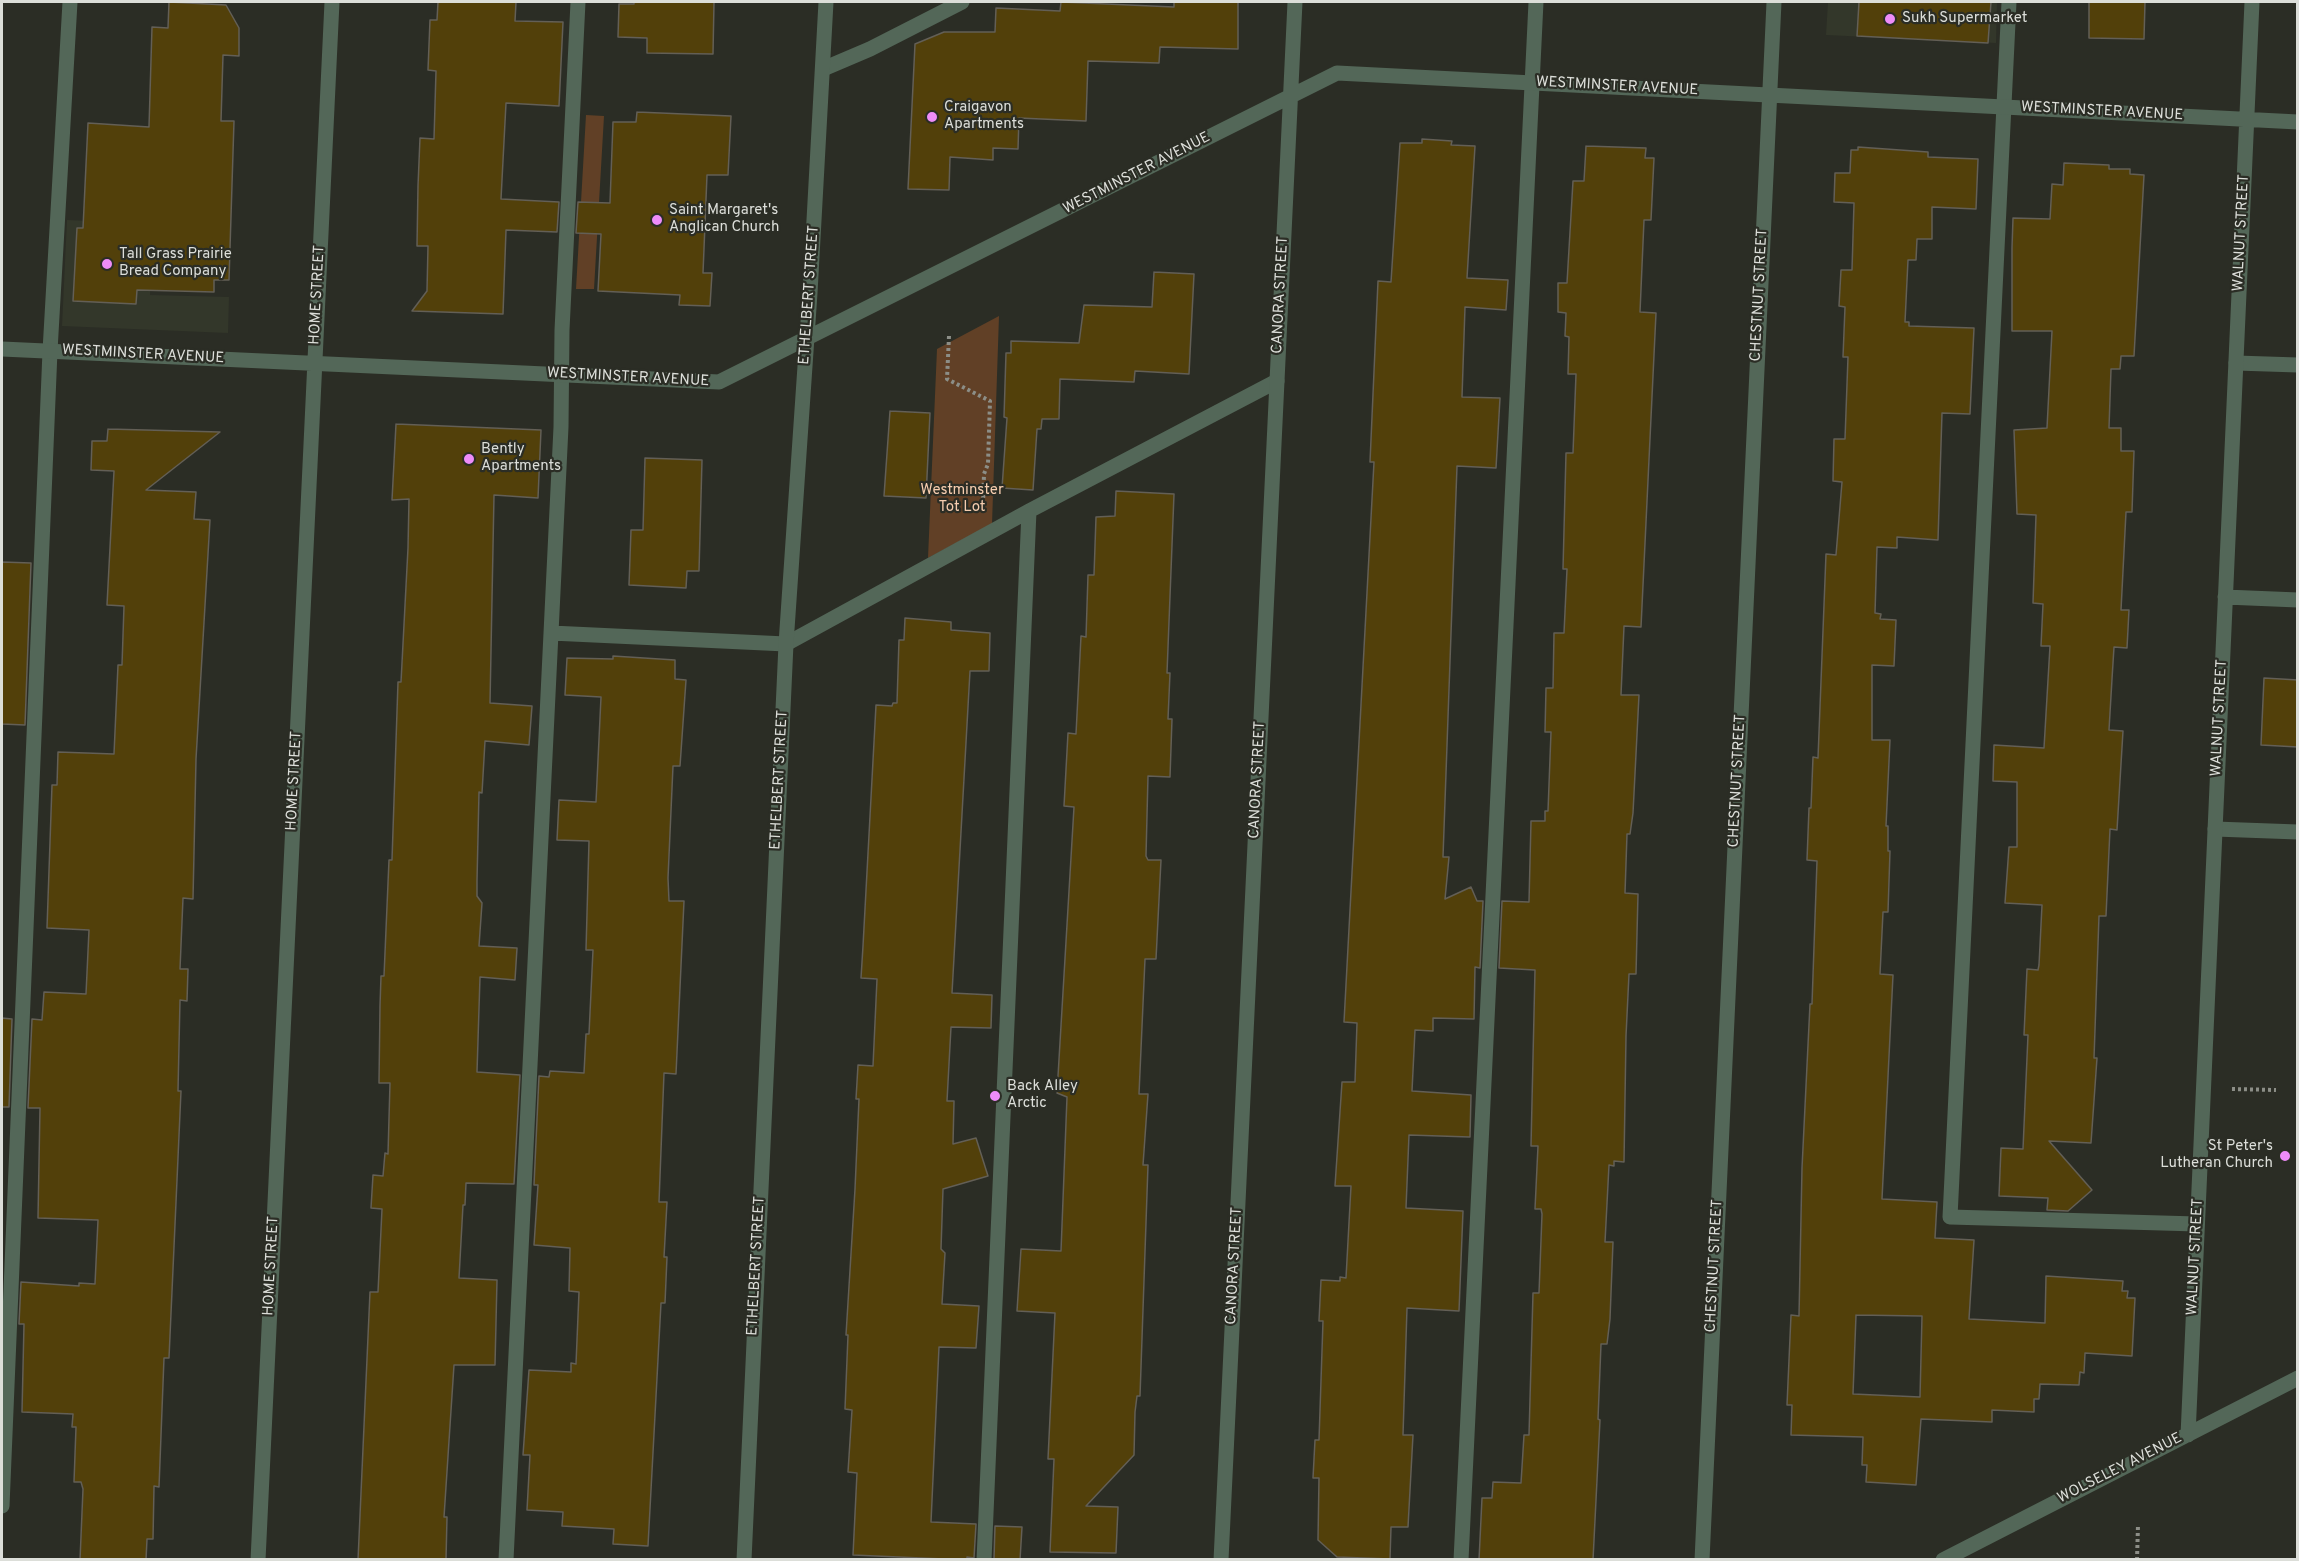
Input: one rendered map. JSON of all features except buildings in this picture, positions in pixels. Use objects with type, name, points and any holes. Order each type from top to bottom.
[{"type":"street","points":[[2,1506],[50,351],[70,2]]},
{"type":"street","name":"HOME STREET","points":[[258,1560],[332,2]]},
{"type":"street","points":[[506,1560],[551,633],[578,2]]},
{"type":"street","name":"ETHELBERT STREET","points":[[744,1560],[786,644],[807,340],[826,2]]},
{"type":"street","points":[[823,69],[870,49],[962,2]]},
{"type":"street","name":"CANORA STREET","points":[[1221,1560],[1295,2]]},
{"type":"street","points":[[1461,1560],[1536,2]]},
{"type":"street","name":"CHESTNUT STREET","points":[[1702,1560],[1774,2]]},
{"type":"street","points":[[2010,2],[1950,1217],[2197,1224]]},
{"type":"street","name":"WALNUT STREET","points":[[2188,1435],[2252,2]]},
{"type":"street","name":"WESTMINSTER AVENUE","points":[[2,349],[719,382],[807,340],[1336,73],[2298,122]]},
{"type":"street","points":[[2236,363],[2298,365]]},
{"type":"street","points":[[551,633],[786,644],[1029,511],[1277,381]]},
{"type":"street","points":[[984,1560],[1029,511]]},
{"type":"street","points":[[2225,597],[2298,600]]},
{"type":"street","points":[[2215,829],[2298,832]]},
{"type":"street","name":"WOLSELEY AVENUE","points":[[1943,1560],[2298,1378]]},
{"type":"path","points":[[949,336],[947,379],[990,401],[988,464],[984,474],[983,524],[980,526],[985,536]]},
{"type":"path","points":[[2203,1088],[2276,1090]]},
{"type":"path","points":[[2137,1560],[2138,1525]]},
{"type":"shaded area","points":[[1828,2],[1997,2],[1996,43],[1826,35]]},
{"type":"shaded area","points":[[67,220],[153,224],[150,295],[229,297],[228,333],[62,326]]},
{"type":"green space","points":[[586,115],[604,116],[594,289],[576,289]]},
{"type":"green space","name":"Westminster Tot Lot","points":[[999,316],[992,524],[928,558],[937,349]]},
{"type":"place","name":"Sukh Supermarket","points":[[1890,19]]},
{"type":"place","name":"Craigavon Apartments","points":[[932,117]]},
{"type":"place","name":"Saint Margaret's Anglican Church","points":[[657,220]]},
{"type":"place","name":"Tall Grass Prairie Bread Company","points":[[107,264]]},
{"type":"place","name":"Bently Apartments","points":[[469,459]]},
{"type":"place","name":"Back Alley Arctic","points":[[995,1096]]},
{"type":"place","name":"St Peter's Lutheran Church","points":[[2285,1156]]}]
